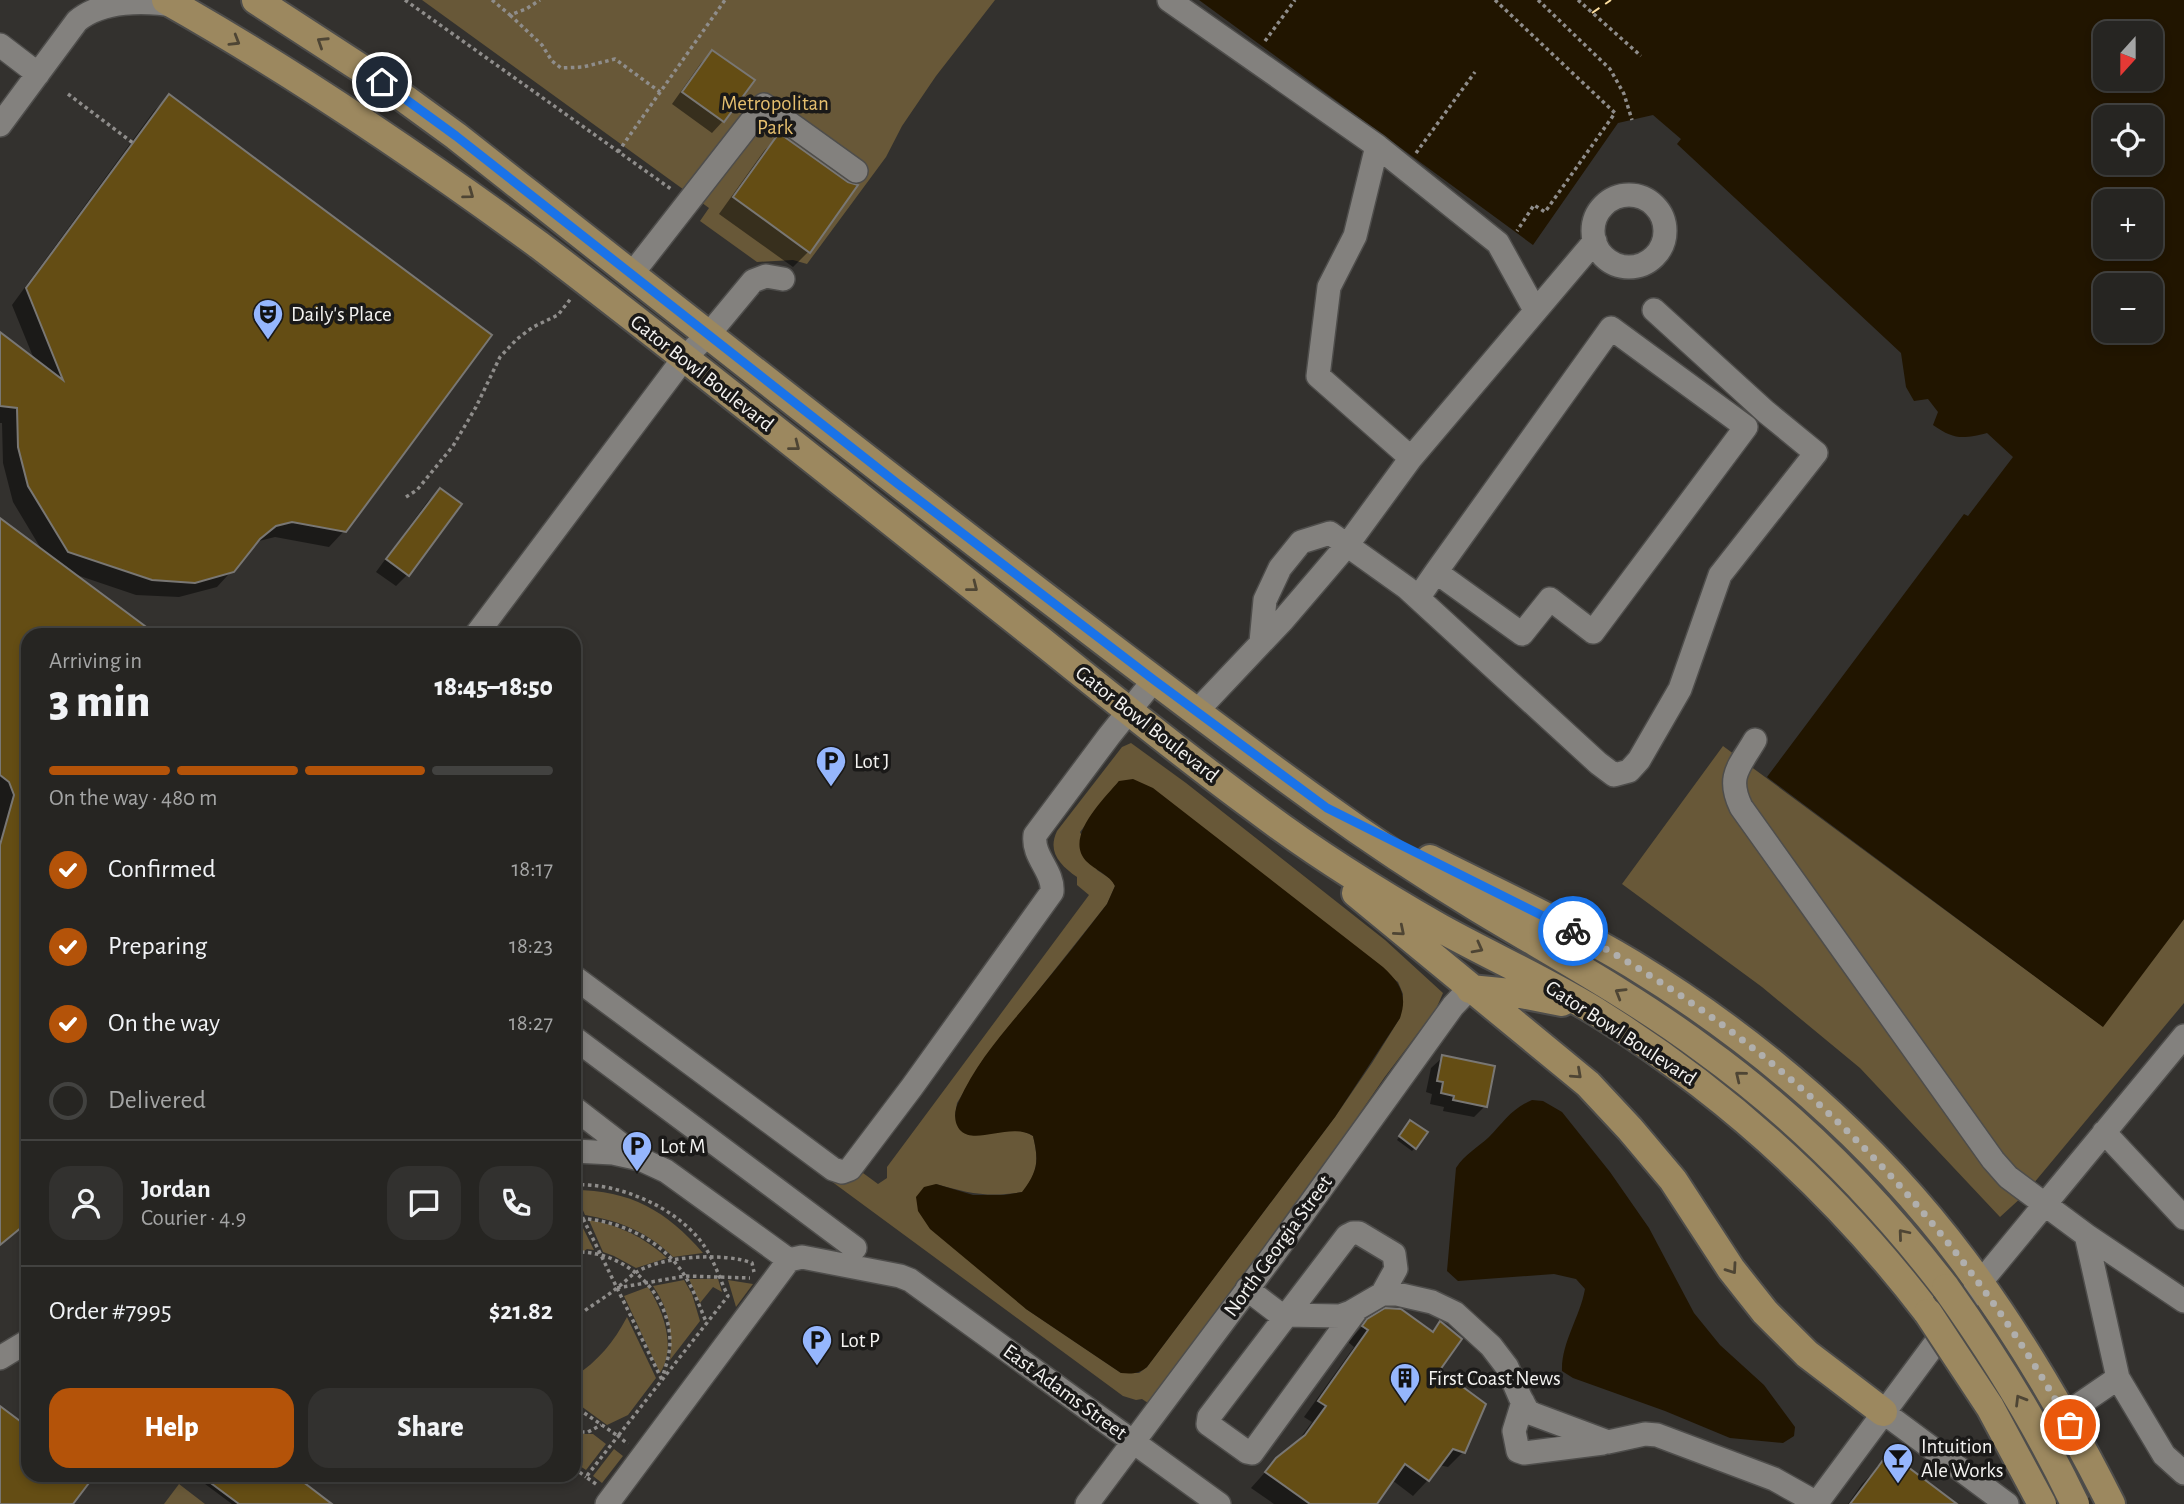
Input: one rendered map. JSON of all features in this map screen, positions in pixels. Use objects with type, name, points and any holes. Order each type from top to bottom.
[{"type":"main road","name":"Gator Bowl Boulevard","points":[[256,0],[403,97],[456,136],[909,493],[1196,712],[1327,808],[1448,890],[1636,1002],[1736,1073],[1793,1121],[1846,1172],[1896,1226],[1945,1288],[2018,1396],[2075,1504]]},
{"type":"main road","name":"Gator Bowl Boulevard","points":[[168,2],[299,80],[444,176],[539,245],[1254,808],[1377,890],[1601,1015],[1691,1076],[1776,1145],[1880,1251],[1927,1313],[1990,1407],[2042,1504]]},
{"type":"main road","points":[[1254,808],[1554,1055],[1602,1099],[1672,1180],[1731,1269],[1765,1312],[1807,1354],[1883,1412]]},
{"type":"main road","points":[[1327,808],[1579,934],[1633,965],[1721,1024],[1792,1080],[1871,1154],[1937,1227],[1980,1283],[2019,1340],[2064,1415],[2111,1504]]},
{"type":"main road","points":[[1470,988],[1548,999],[1601,1015]]},
{"type":"street","points":[[1169,0],[1377,146],[1498,243],[1535,310]]},
{"type":"street","points":[[0,125],[38,74],[77,11],[85,14],[119,1],[168,2]]},
{"type":"street","points":[[0,46],[38,74]]},
{"type":"street","points":[[632,274],[764,105],[856,171]]},
{"type":"street","points":[[1377,146],[1355,236],[1329,287],[1318,376],[1411,458]]},
{"type":"street","points":[[1196,712],[1348,544],[1411,458],[1595,241]]},
{"type":"street","points":[[481,628],[684,358],[709,334],[753,281],[766,276],[783,279]]},
{"type":"street","points":[[1261,642],[1265,600],[1280,568],[1301,542],[1330,533],[1418,598],[1598,763],[1614,775],[1629,771],[1639,760],[1680,689],[1720,575],[1816,453],[1766,412],[1654,310]]},
{"type":"street","points":[[1418,598],[1436,572],[1611,328],[1745,427],[1592,632],[1550,599],[1522,634],[1436,572]]},
{"type":"street","points":[[581,982],[832,1169],[842,1172],[850,1169],[1052,892],[1053,884],[1036,851],[1035,835],[1154,680]]},
{"type":"street","points":[[1755,740],[1735,773],[1733,784],[1741,807],[1993,1160],[2008,1177],[2045,1206],[2184,1301]]},
{"type":"street","name":"North Georgia Street","points":[[1087,1504],[1453,1006],[1470,988]]},
{"type":"street","points":[[1523,1402],[1514,1432],[1518,1451],[1524,1453],[1657,1434],[1774,1479],[1816,1503],[1980,1283],[2184,1036]]},
{"type":"street","points":[[581,1043],[855,1248]]},
{"type":"street","points":[[581,1113],[640,1159],[688,1185],[789,1260],[603,1495]]},
{"type":"street","points":[[2104,1132],[2184,1218]]},
{"type":"street","points":[[581,1151],[612,1153],[640,1159]]},
{"type":"street","points":[[1357,1309],[1252,1453],[1208,1424],[1209,1418],[1285,1315],[1347,1236],[1359,1233],[1394,1254],[1396,1269],[1382,1294]]},
{"type":"street","points":[[2086,1235],[2118,1378],[2164,1455],[2184,1473]]},
{"type":"street","name":"East Adams Street","points":[[789,1260],[816,1258],[910,1280],[1219,1504]]},
{"type":"street","points":[[1247,1289],[1285,1315],[1340,1316],[1382,1294],[1397,1293],[1432,1302],[1455,1313],[1491,1346],[1507,1367],[1523,1402],[1532,1414],[1608,1442]]},
{"type":"street","points":[[0,1358],[21,1344]]},
{"type":"street","points":[[2064,1415],[2118,1378]]},
{"type":"street","points":[[1883,1412],[2007,1504]]},
{"type":"path","points":[[405,0],[688,202]]},
{"type":"path","points":[[492,0],[542,45],[552,61],[561,68],[615,59],[660,92]]},
{"type":"path","points":[[510,15],[540,0]]},
{"type":"path","points":[[618,152],[725,0]]},
{"type":"path","points":[[1262,46],[1295,0]]},
{"type":"path","points":[[1495,0],[1615,113],[1545,212],[1534,205],[1516,233]]},
{"type":"path","points":[[1538,0],[1611,69],[1625,94],[1632,120]]},
{"type":"path","points":[[1578,0],[1641,57]]},
{"type":"path","points":[[1413,157],[1475,72]]},
{"type":"path","points":[[68,94],[133,143]]},
{"type":"path","points":[[406,497],[429,476],[453,446],[500,357],[533,327],[558,315],[573,296]]},
{"type":"path","points":[[581,1186],[610,1188],[638,1196],[664,1209],[688,1229],[707,1251],[728,1296],[586,1477]]},
{"type":"path","points":[[581,1214],[662,1380]]},
{"type":"path","points":[[583,1218],[626,1227],[649,1240],[673,1261],[685,1276],[707,1324]]},
{"type":"path","points":[[581,1252],[600,1253],[630,1267],[660,1302],[667,1320],[670,1342],[662,1380]]},
{"type":"path","points":[[581,1314],[635,1272],[673,1261],[690,1257],[710,1257],[744,1260],[752,1263],[755,1268],[749,1279],[685,1276],[617,1288]]},
{"type":"path","points":[[581,1411],[631,1446]]},
{"type":"path","points":[[581,1432],[588,1432],[601,1425]]},
{"type":"path","points":[[581,1473],[603,1495]]},
{"type":"green space","name":"Metropolitan Park","points":[[422,0],[995,0],[936,76],[902,126],[886,157],[807,264],[793,260],[757,262],[700,221],[709,208]]},
{"type":"green space","points":[[1131,743],[1186,783],[1385,940],[1443,993],[1436,1009],[1384,1078],[1289,1217],[1148,1403],[1142,1399],[1123,1396],[831,1181],[848,1181],[863,1173],[878,1184],[887,1178],[887,1167],[1089,895],[1077,885],[1077,877],[1065,868],[1057,857],[1054,852],[1054,839],[1057,831],[1122,747]],"holes":[[[1119,781],[1398,982],[1403,994],[1400,1018],[1372,1063],[1335,1117],[1147,1367],[1139,1373],[1121,1373],[1026,1309],[936,1184],[968,1192],[999,1195],[1023,1192],[1032,1178],[1036,1159],[1033,1136],[1012,1130],[974,1135],[955,1116],[957,1103],[983,1060],[1107,904],[1115,886],[1112,880],[1097,870],[1080,832]]]},
{"type":"green space","points":[[1723,746],[2102,1026],[2184,919],[2184,1003],[2023,1196],[2000,1217],[1860,1068],[1762,987],[1622,884]]},
{"type":"green space","points":[[581,1190],[630,1199],[676,1225],[703,1253],[673,1257],[654,1241],[633,1229],[585,1215],[581,1206]]},
{"type":"green space","points":[[589,1220],[631,1233],[667,1258],[636,1268],[603,1252]]},
{"type":"green space","points":[[581,1224],[594,1250],[587,1249],[581,1253]]},
{"type":"green space","points":[[689,1279],[718,1279],[722,1292],[713,1287],[700,1303]]},
{"type":"green space","points":[[684,1280],[692,1294],[700,1321],[670,1360],[669,1321],[653,1286]]},
{"type":"green space","points":[[728,1280],[753,1284],[736,1307]]},
{"type":"green space","points":[[648,1287],[659,1306],[668,1340],[665,1363],[660,1373],[624,1296]]},
{"type":"green space","points":[[627,1317],[656,1378],[628,1415],[607,1425],[581,1406],[581,1372],[617,1335]]},
{"type":"green space","points":[[581,1434],[593,1434],[606,1444],[586,1470],[581,1467]]},
{"type":"green space","points":[[614,1449],[623,1456],[602,1483],[593,1476]]},
{"type":"green space","points":[[179,1484],[205,1504],[164,1504]]},
{"type":"shaded area","points":[[1199,0],[2184,0],[2184,919],[2103,1027],[1767,777],[1964,514],[1968,516],[2013,457],[1987,433],[1959,437],[1933,425],[1938,412],[1928,399],[1914,401],[1906,387],[1901,353],[1677,144],[1681,139],[1653,115],[1618,123],[1533,245]]},
{"type":"shaded area","points":[[1133,779],[1153,788],[1383,967],[1398,984],[1403,1003],[1400,1018],[1335,1117],[1147,1367],[1138,1372],[1121,1373],[1026,1309],[930,1229],[918,1211],[916,1197],[924,1187],[936,1184],[973,1195],[1004,1195],[1022,1192],[1031,1178],[1036,1159],[1033,1136],[1015,1131],[967,1135],[957,1124],[956,1108],[984,1057],[1107,904],[1115,886],[1086,861],[1080,851],[1080,841],[1088,819],[1104,798],[1119,781]]},
{"type":"shaded area","points":[[1532,1100],[1543,1101],[1562,1112],[1610,1172],[1649,1228],[1694,1313],[1720,1345],[1764,1385],[1795,1427],[1794,1436],[1783,1443],[1730,1438],[1573,1378],[1562,1371],[1564,1350],[1585,1289],[1576,1279],[1554,1274],[1458,1281],[1447,1271],[1456,1168],[1513,1112]]},
{"type":"building","points":[[712,50],[755,80],[724,122],[682,92]]},
{"type":"building","name":"Daily's Place","points":[[169,94],[492,335],[346,532],[292,522],[276,526],[260,539],[234,572],[195,583],[152,580],[68,552],[28,486],[18,447],[17,408],[0,406],[0,332],[63,380],[26,288]]},
{"type":"building","points":[[779,133],[848,182],[858,185],[810,253],[733,197]]},
{"type":"building","points":[[440,488],[462,504],[409,576],[386,559]]},
{"type":"building","points":[[0,518],[148,628],[21,628],[21,1228],[0,1245],[0,845],[14,795],[9,782],[0,775]]},
{"type":"building","points":[[1442,1055],[1495,1066],[1487,1107],[1453,1100],[1454,1096],[1441,1093],[1443,1082],[1437,1081]]},
{"type":"building","points":[[1410,1120],[1428,1132],[1416,1149],[1399,1136]]},
{"type":"building","name":"First Coast News","points":[[1385,1308],[1401,1309],[1433,1332],[1440,1321],[1462,1339],[1440,1370],[1486,1404],[1465,1453],[1453,1449],[1429,1481],[1405,1464],[1377,1504],[1310,1504],[1265,1472],[1276,1458],[1305,1435],[1326,1406],[1318,1401],[1368,1330],[1362,1326],[1367,1319]]},
{"type":"building","points":[[0,1406],[21,1422],[21,1482],[90,1482],[73,1504],[0,1504]]},
{"type":"building","name":"Intuition Ale Works","points":[[1896,1458],[1957,1504],[1850,1504],[1883,1460]]},
{"type":"building","points":[[209,1482],[303,1482],[332,1504],[239,1504]]},
{"type":"ferry route","points":[[1592,13],[1611,0]]},
{"type":"way so far","points":[[1573,931],[1633,965],[1721,1024],[1792,1080],[1846,1129],[1897,1181],[1962,1259],[2019,1340],[2070,1425]]},
{"type":"place","name":"Daily's Place","points":[[268,341]]},
{"type":"place","name":"Lot J","points":[[831,788]]},
{"type":"place","name":"Lot M","points":[[637,1173]]},
{"type":"place","name":"Lot P","points":[[817,1367]]},
{"type":"place","name":"First Coast News","points":[[1405,1405]]},
{"type":"place","name":"Intuition Ale Works","points":[[1898,1485]]},
{"type":"route","points":[[382,82],[456,136],[898,484],[1265,764],[1327,808],[1573,931]]}]
